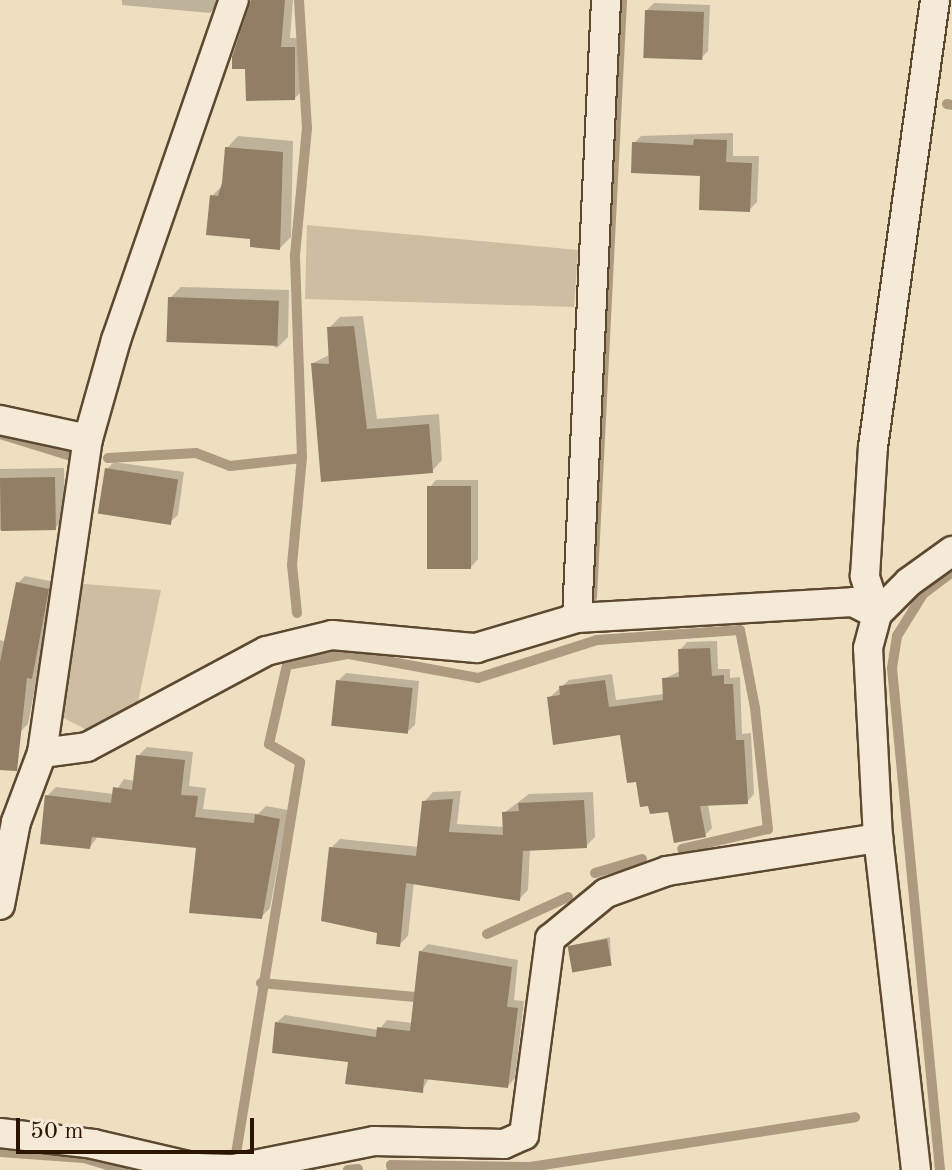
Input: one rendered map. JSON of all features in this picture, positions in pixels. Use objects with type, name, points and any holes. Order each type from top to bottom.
[{"type":"street","points":[[0,905],[16,822],[42,753],[88,439],[116,340],[234,0]]},
{"type":"street","points":[[577,618],[606,0]]},
{"type":"street","points":[[877,614],[865,576],[873,447],[935,0]]},
{"type":"street","points":[[0,420],[88,439]]},
{"type":"street","points":[[916,1170],[878,838],[868,648],[877,614],[909,582],[952,551]]},
{"type":"street","points":[[42,753],[87,747],[279,648],[332,635],[476,648],[577,618],[853,602],[877,614]]},
{"type":"street","points":[[0,1133],[93,1144],[197,1168],[234,1169],[374,1141],[504,1144],[524,1135],[550,939],[606,893],[667,871],[878,838]]},
{"type":"shaded area","points":[[307,225],[578,250],[574,307],[305,299]]},
{"type":"shaded area","points":[[72,583],[161,590],[138,702],[87,730],[54,713]]},
{"type":"building","points":[[251,0],[285,0],[281,47],[295,47],[295,100],[246,101],[245,69],[232,69],[232,57]]},
{"type":"building","points":[[645,10],[704,12],[702,60],[643,58]]},
{"type":"building","points":[[694,139],[727,140],[726,162],[752,163],[750,212],[699,210],[700,176],[631,173],[632,142],[693,145]]},
{"type":"building","points":[[225,147],[283,152],[280,250],[250,247],[250,239],[206,235],[210,195],[218,196],[222,183]]},
{"type":"building","points":[[168,297],[279,301],[277,346],[166,342]]},
{"type":"building","points":[[354,326],[367,429],[429,424],[433,473],[321,482],[311,363],[329,364],[327,327]]},
{"type":"building","points":[[105,468],[178,480],[171,525],[98,513]]},
{"type":"building","points":[[55,477],[56,530],[1,531],[0,478]]},
{"type":"building","points":[[427,486],[471,486],[471,569],[427,569]]},
{"type":"building","points":[[16,582],[49,589],[32,679],[27,678],[17,771],[0,770],[0,662]]},
{"type":"building","points":[[710,648],[712,676],[724,675],[724,684],[733,684],[736,740],[744,740],[748,804],[700,806],[706,837],[674,843],[668,812],[650,814],[648,806],[640,807],[636,782],[627,783],[620,735],[553,745],[547,697],[560,695],[559,686],[605,680],[609,707],[663,700],[662,678],[679,677],[678,649]]},
{"type":"building","points":[[336,680],[413,688],[408,734],[331,726]]},
{"type":"building","points":[[136,755],[185,760],[181,795],[198,796],[195,817],[254,823],[255,814],[280,819],[262,919],[189,913],[196,848],[92,837],[90,849],[40,844],[45,795],[111,803],[113,787],[132,790]]},
{"type":"building","points":[[453,799],[449,832],[503,835],[502,812],[519,811],[518,803],[584,800],[587,848],[523,851],[520,901],[406,883],[400,947],[376,944],[377,933],[321,921],[329,847],[416,856],[422,801]]},
{"type":"building","points":[[607,939],[612,966],[572,973],[568,946]]},
{"type":"building","points":[[419,951],[512,967],[507,1007],[518,1008],[508,1088],[424,1079],[423,1093],[345,1084],[348,1062],[272,1053],[275,1022],[376,1037],[377,1027],[410,1031]]},
{"type":"waterway","points":[[297,613],[292,565],[302,458],[295,255],[307,128],[299,0]]},
{"type":"waterway","points":[[592,597],[622,0]]},
{"type":"waterway","points":[[947,104],[952,105]]},
{"type":"waterway","points":[[0,434],[68,455]]},
{"type":"waterway","points":[[108,458],[196,453],[230,466],[302,458]]},
{"type":"waterway","points":[[940,1170],[892,668],[897,636],[923,594],[952,572]]},
{"type":"waterway","points":[[234,1166],[300,762],[269,744],[287,665],[349,654],[478,678],[597,640],[740,630],[755,708],[768,829],[682,849]]},
{"type":"waterway","points":[[595,873],[642,859]]},
{"type":"waterway","points":[[487,934],[568,897]]},
{"type":"waterway","points":[[261,983],[426,998]]},
{"type":"waterway","points":[[392,1170],[391,1165],[530,1167],[855,1117]]},
{"type":"waterway","points":[[0,1152],[84,1158],[124,1170]]},
{"type":"waterway","points":[[348,1170],[358,1169]]}]
